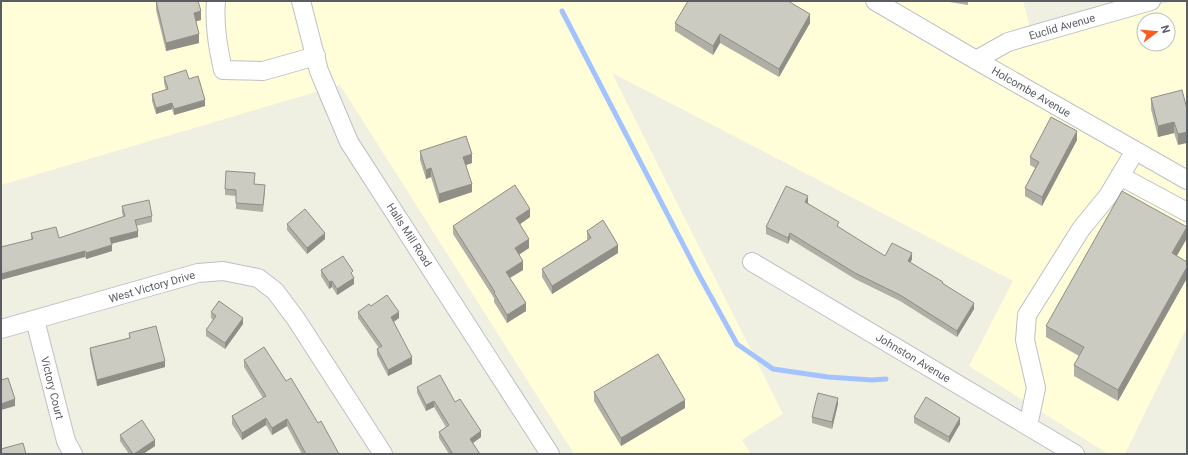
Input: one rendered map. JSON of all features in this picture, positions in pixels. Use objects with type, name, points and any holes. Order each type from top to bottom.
[{"type":"street","points":[[216,1],[215,19],[218,46],[223,70],[263,71],[316,56]]},
{"type":"street","name":"Halls Mill Road","points":[[301,1],[319,71],[349,142],[550,454]]},
{"type":"street","name":"Holcombe Avenue","points":[[875,1],[1187,180]]},
{"type":"street","name":"Euclid Avenue","points":[[976,60],[1008,42],[1151,1]]},
{"type":"street","points":[[1028,426],[1036,388],[1025,340],[1027,315],[1081,229],[1108,196],[1135,151]]},
{"type":"street","points":[[1120,176],[1187,212]]},
{"type":"street","name":"Johnston Avenue","points":[[752,262],[1075,454]]},
{"type":"street","name":"West Victory Drive","points":[[1,329],[198,273],[223,271],[258,278],[275,291],[296,319],[383,454]]},
{"type":"street","name":"Victory Court","points":[[35,320],[66,441],[73,454]]},
{"type":"shaded area","points":[[1,1],[1023,1],[1034,43],[1172,1],[1187,1],[1187,327],[1125,454],[1108,454],[969,366],[1013,281],[612,73],[783,414],[742,440],[751,454],[574,454],[340,85],[1,185]]},
{"type":"building","points":[[156,1],[198,1],[201,11],[194,13],[199,34],[166,43]]},
{"type":"building","points":[[688,1],[788,1],[810,14],[779,69],[720,34],[713,46],[675,23]]},
{"type":"building","points":[[186,70],[189,79],[198,76],[205,100],[174,109],[172,103],[156,108],[152,94],[168,89],[164,77]]},
{"type":"building","points":[[1182,90],[1187,109],[1187,132],[1178,134],[1174,122],[1158,126],[1151,98]]},
{"type":"building","points":[[1051,117],[1077,131],[1042,197],[1025,188],[1039,162],[1030,157]]},
{"type":"building","points":[[466,136],[472,154],[463,157],[472,184],[439,194],[431,168],[426,170],[420,151]]},
{"type":"building","points":[[226,171],[255,173],[254,184],[265,185],[263,205],[236,203],[236,190],[225,189]]},
{"type":"building","points":[[515,185],[530,209],[516,218],[529,239],[515,248],[523,261],[506,272],[526,303],[507,315],[494,293],[495,292],[453,226]]},
{"type":"building","points":[[786,186],[808,196],[805,202],[839,222],[837,226],[885,256],[892,243],[912,253],[908,261],[974,303],[957,331],[900,295],[855,273],[790,233],[788,238],[766,227]]},
{"type":"building","points":[[1122,191],[1187,227],[1172,253],[1187,262],[1187,267],[1118,390],[1074,365],[1084,347],[1046,326]]},
{"type":"building","points":[[149,200],[152,216],[135,220],[138,231],[110,238],[112,245],[1,274],[1,247],[33,239],[31,233],[56,227],[59,238],[125,216],[122,206]]},
{"type":"building","points":[[305,209],[325,233],[307,248],[287,224]]},
{"type":"building","points":[[603,220],[618,245],[552,286],[542,269],[591,238],[587,231]]},
{"type":"building","points":[[343,256],[353,271],[351,273],[354,278],[337,289],[332,281],[329,282],[321,270]]},
{"type":"building","points":[[387,295],[399,312],[391,317],[412,357],[388,370],[377,349],[382,346],[358,312],[369,304],[371,306]]},
{"type":"building","points":[[219,301],[243,318],[225,343],[206,330],[216,316],[211,312]]},
{"type":"building","points":[[156,326],[165,361],[97,380],[90,348],[130,338],[129,333]]},
{"type":"building","points":[[264,347],[286,381],[291,378],[318,423],[321,421],[339,454],[306,454],[287,419],[272,428],[266,418],[242,433],[232,416],[266,396],[244,360]]},
{"type":"building","points":[[658,354],[685,400],[621,438],[594,392]]},
{"type":"building","points":[[440,375],[455,402],[460,399],[481,431],[470,439],[480,454],[453,454],[439,432],[449,425],[434,401],[426,405],[417,387]]},
{"type":"building","points":[[8,378],[15,399],[1,404],[1,380]]},
{"type":"building","points":[[818,393],[838,398],[832,422],[812,417]]},
{"type":"building","points":[[926,397],[960,418],[949,437],[914,417]]},
{"type":"building","points":[[142,420],[155,440],[133,454],[120,435]]},
{"type":"building","points":[[23,443],[26,454],[1,454],[1,449]]},
{"type":"waterway","points":[[562,11],[699,275],[737,344],[773,369],[828,377],[872,380],[886,379]]}]
